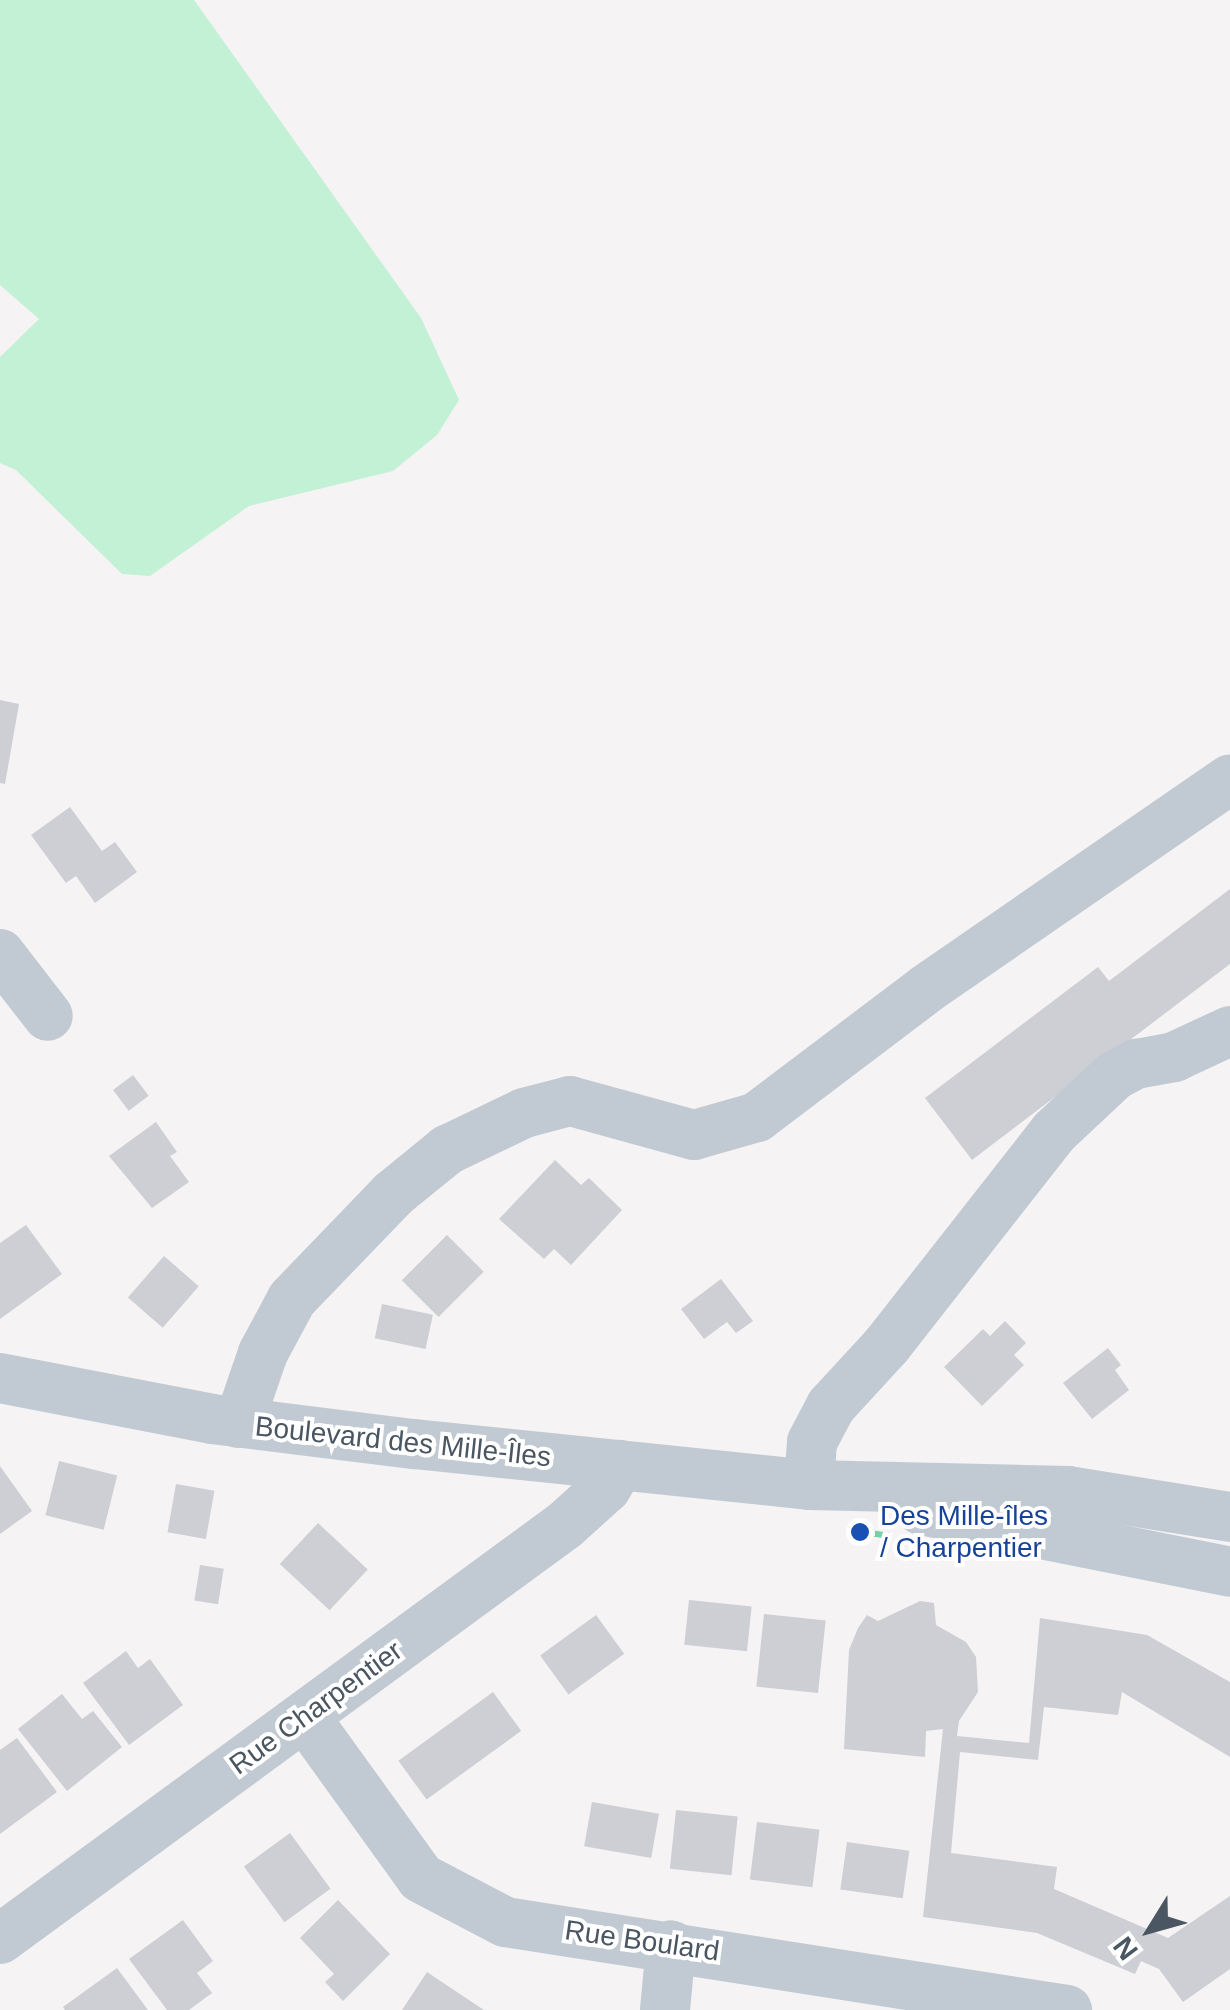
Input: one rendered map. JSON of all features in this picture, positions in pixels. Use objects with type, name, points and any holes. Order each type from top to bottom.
[{"type":"street","points":[[239,1423],[263,1353],[292,1299],[393,1194],[447,1150],[524,1113],[570,1101],[694,1135],[757,1117],[926,989],[1230,779]]},
{"type":"street","points":[[0,954],[48,1016]]},
{"type":"street","points":[[809,1485],[812,1442],[831,1406],[887,1345],[1054,1132],[1115,1075],[1136,1064],[1174,1057],[1230,1031]]},
{"type":"street","name":"Boulevard des Mille-Îles","points":[[0,1378],[239,1423],[809,1485],[1068,1492],[1230,1517]]},
{"type":"street","name":"Rue Charpentier","points":[[0,1939],[565,1525],[606,1488],[620,1465]]},
{"type":"street","name":"Boulevard des Mille-Îles","points":[[809,1485],[1060,1541],[1230,1572]]},
{"type":"street","name":"Rue Boulard","points":[[305,1717],[421,1878],[505,1922],[1068,2010]]},
{"type":"street","points":[[665,2010],[671,1945]]},
{"type":"green space","points":[[0,0],[194,0],[421,318],[459,400],[437,435],[393,471],[249,506],[150,576],[122,574],[16,470],[0,463],[0,357],[39,319],[0,285]]},
{"type":"building","points":[[0,700],[19,704],[5,784],[0,783]]},
{"type":"building","points":[[70,807],[102,851],[115,842],[137,872],[95,903],[76,876],[66,883],[31,835]]},
{"type":"building","points":[[1230,889],[1230,964],[972,1160],[925,1098],[1098,967],[1109,981]]},
{"type":"building","points":[[133,1075],[149,1096],[129,1111],[113,1090]]},
{"type":"building","points":[[156,1122],[177,1152],[170,1156],[189,1182],[152,1208],[109,1156]]},
{"type":"building","points":[[555,1160],[581,1185],[589,1178],[622,1210],[571,1265],[554,1249],[544,1259],[499,1219]]},
{"type":"building","points":[[26,1225],[62,1274],[0,1319],[0,1243]]},
{"type":"building","points":[[447,1235],[484,1272],[439,1317],[402,1280]]},
{"type":"building","points":[[164,1256],[199,1286],[163,1328],[128,1298]]},
{"type":"building","points":[[721,1279],[753,1321],[736,1333],[727,1322],[704,1339],[681,1309]]},
{"type":"building","points":[[382,1304],[433,1315],[426,1349],[375,1338]]},
{"type":"building","points":[[1005,1321],[1026,1343],[1014,1355],[1024,1365],[982,1406],[944,1367],[983,1329],[990,1336]]},
{"type":"building","points":[[1108,1348],[1121,1365],[1115,1370],[1129,1390],[1092,1419],[1063,1383]]},
{"type":"building","points":[[59,1461],[117,1476],[104,1530],[45,1515]]},
{"type":"building","points":[[0,1466],[32,1511],[0,1534]]},
{"type":"building","points":[[176,1484],[214,1491],[206,1539],[167,1532]]},
{"type":"building","points":[[318,1523],[368,1569],[330,1610],[280,1564]]},
{"type":"building","points":[[200,1565],[224,1569],[218,1604],[194,1601]]},
{"type":"building","points":[[689,1600],[752,1607],[747,1651],[684,1645]]},
{"type":"building","points":[[920,1601],[934,1603],[936,1625],[966,1642],[976,1657],[978,1692],[959,1721],[957,1736],[1029,1743],[1040,1618],[1147,1635],[1230,1682],[1230,1757],[1122,1692],[1118,1715],[1044,1707],[1038,1760],[960,1752],[951,1853],[1057,1867],[1054,1889],[1168,1938],[1230,1896],[1230,1969],[1183,2002],[1159,1969],[1141,1961],[1135,1974],[1037,1933],[923,1917],[943,1729],[926,1731],[925,1757],[844,1749],[849,1650],[858,1628],[867,1615],[878,1621]]},
{"type":"building","points":[[764,1614],[826,1620],[818,1693],[756,1687]]},
{"type":"building","points":[[596,1615],[624,1654],[568,1694],[540,1656]]},
{"type":"building","points":[[126,1651],[138,1668],[150,1659],[183,1705],[129,1745],[83,1683]]},
{"type":"building","points":[[493,1692],[521,1731],[427,1800],[398,1761]]},
{"type":"building","points":[[62,1694],[82,1719],[93,1711],[122,1747],[67,1791],[18,1729]]},
{"type":"building","points":[[17,1738],[57,1792],[0,1834],[0,1750]]},
{"type":"building","points":[[592,1802],[659,1814],[651,1858],[584,1846]]},
{"type":"building","points":[[676,1810],[738,1816],[731,1875],[670,1869]]},
{"type":"building","points":[[757,1822],[820,1830],[812,1887],[750,1880]]},
{"type":"building","points":[[290,1833],[331,1889],[284,1922],[244,1867]]},
{"type":"building","points":[[847,1842],[909,1851],[903,1898],[840,1890]]},
{"type":"building","points":[[338,1900],[390,1954],[343,2001],[325,1982],[334,1974],[300,1938]]},
{"type":"building","points":[[183,1920],[213,1961],[197,1973],[212,1993],[189,2010],[167,2010],[129,1959]]},
{"type":"building","points":[[117,1968],[148,2010],[65,2010],[63,2007]]},
{"type":"building","points":[[427,1972],[484,2010],[402,2010]]},
{"type":"place","name":"Des Mille-îles / Charpentier","points":[[860,1532]]}]
